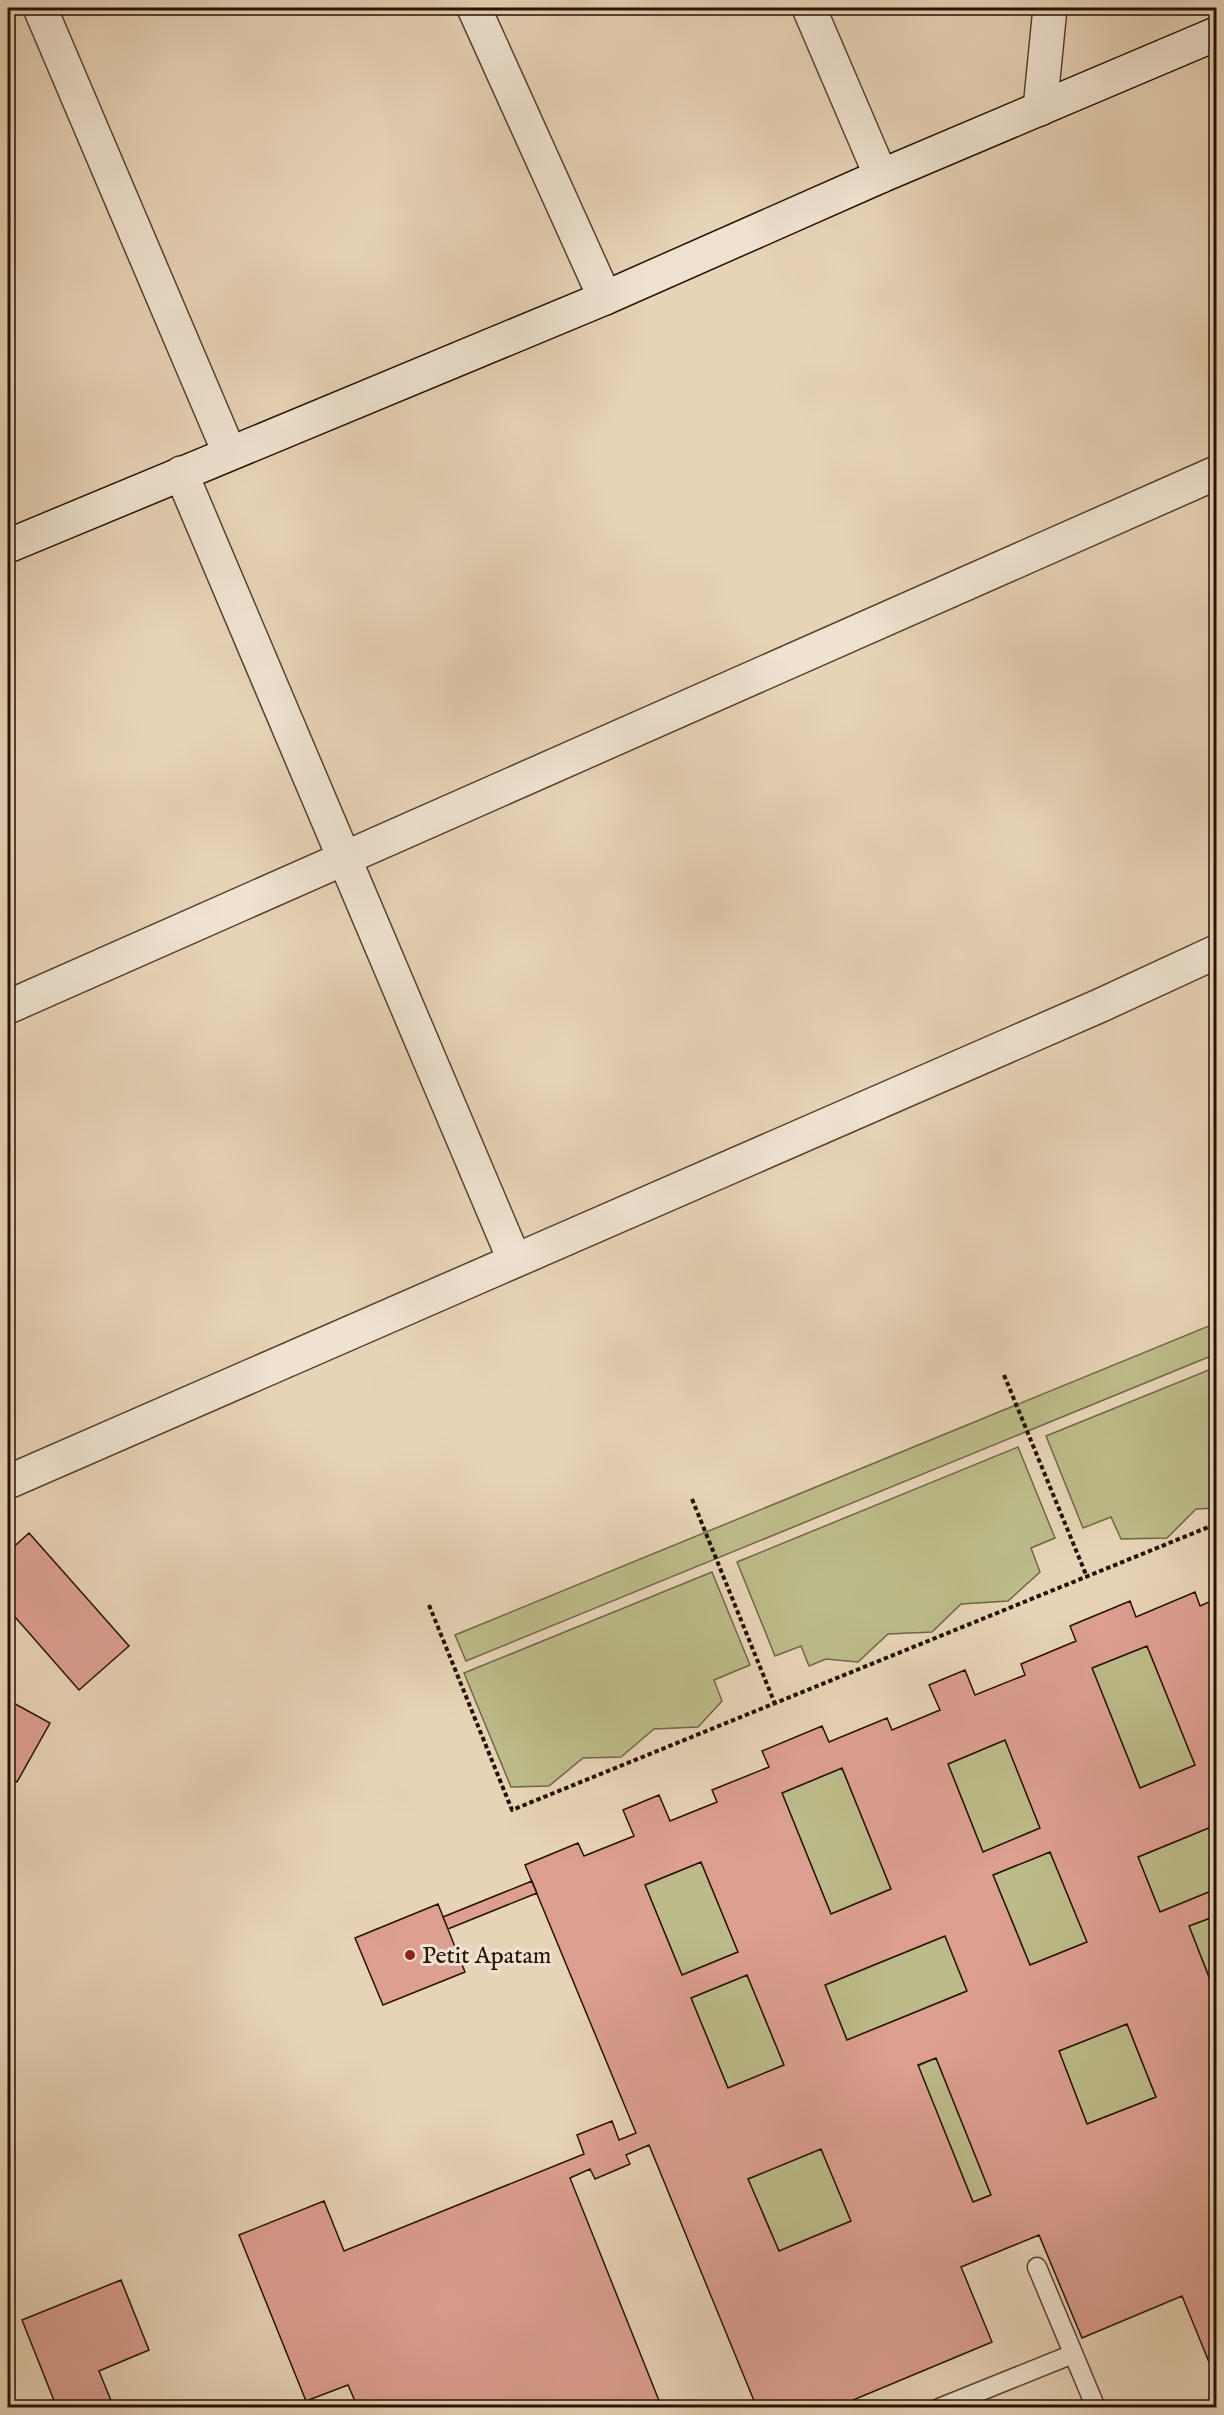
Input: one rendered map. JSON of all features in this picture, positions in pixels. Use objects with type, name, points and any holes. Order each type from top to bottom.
[{"type":"street","points":[[40,8],[229,452]]},
{"type":"street","points":[[474,8],[605,298]]},
{"type":"street","points":[[809,8],[881,176]]},
{"type":"street","points":[[1040,109],[1050,8]]},
{"type":"street","points":[[8,546],[229,452],[605,298],[881,176],[1216,34]]},
{"type":"street","points":[[181,473],[514,1259]]},
{"type":"street","points":[[8,1007],[344,856],[1216,473]]},
{"type":"street","points":[[8,1482],[514,1259],[1099,1006],[1216,952]]},
{"type":"lane","points":[[1037,2267],[1096,2408]]},
{"type":"lane","points":[[939,2408],[1073,2354]]},
{"type":"path","points":[[1004,1375],[1087,1577]]},
{"type":"path","points":[[692,1499],[775,1704]]},
{"type":"path","points":[[429,1605],[512,1810],[1216,1524]]},
{"type":"shaded area","points":[[1216,1323],[1216,1354],[466,1661],[455,1635]]},
{"type":"shaded area","points":[[1216,1367],[1216,1508],[1196,1509],[1167,1538],[1121,1539],[1111,1517],[1083,1528],[1046,1436]]},
{"type":"shaded area","points":[[1018,1447],[1055,1538],[1031,1548],[1040,1572],[1008,1601],[961,1604],[932,1632],[888,1634],[858,1662],[826,1659],[809,1666],[801,1646],[775,1656],[737,1562]]},
{"type":"shaded area","points":[[712,1572],[750,1665],[714,1680],[722,1701],[698,1727],[654,1729],[621,1757],[583,1758],[549,1786],[511,1787],[464,1673]]},
{"type":"shaded area","points":[[1147,1646],[1195,1765],[1140,1788],[1092,1668]]},
{"type":"shaded area","points":[[1005,1740],[1040,1828],[983,1852],[948,1764]]},
{"type":"shaded area","points":[[842,1768],[891,1889],[831,1914],[782,1793]]},
{"type":"shaded area","points":[[1216,1825],[1216,1889],[1160,1912],[1138,1857]]},
{"type":"shaded area","points":[[1050,1852],[1087,1942],[1030,1965],[993,1875]]},
{"type":"shaded area","points":[[701,1862],[738,1952],[682,1975],[645,1885]]},
{"type":"shaded area","points":[[1216,1916],[1216,1995],[1189,1926]]},
{"type":"shaded area","points":[[945,1936],[967,1991],[847,2040],[825,1985]]},
{"type":"shaded area","points":[[747,1975],[784,2065],[728,2088],[691,1998]]},
{"type":"shaded area","points":[[1127,2024],[1156,2097],[1087,2124],[1059,2051]]},
{"type":"shaded area","points":[[936,2058],[991,2195],[973,2202],[918,2066]]},
{"type":"shaded area","points":[[821,2149],[851,2221],[779,2251],[748,2179]]},
{"type":"building","points":[[29,1533],[129,1646],[79,1690],[8,1609],[8,1552]]},
{"type":"building","points":[[1195,1592],[1200,1606],[1216,1599],[1216,1825],[1138,1857],[1160,1912],[1216,1889],[1216,1916],[1189,1926],[1216,1995],[1216,2358],[1209,2362],[1182,2296],[1082,2338],[1039,2235],[961,2267],[992,2342],[834,2408],[757,2408],[649,2145],[626,2155],[630,2164],[595,2179],[590,2169],[570,2178],[662,2408],[358,2408],[348,2385],[306,2401],[239,2235],[324,2201],[344,2251],[584,2154],[577,2135],[612,2121],[619,2140],[636,2133],[525,1865],[578,1843],[584,1856],[634,1836],[623,1810],[659,1795],[670,1821],[717,1802],[712,1790],[769,1767],[762,1751],[822,1726],[829,1742],[887,1718],[892,1730],[940,1710],[929,1685],[965,1670],[975,1695],[1025,1675],[1021,1664],[1076,1641],[1070,1626],[1130,1601],[1136,1617]],"holes":[[[1147,1646],[1195,1765],[1140,1788],[1092,1668]],[[1005,1740],[1040,1828],[983,1852],[948,1764]],[[842,1768],[891,1889],[831,1914],[782,1793]],[[1050,1852],[1087,1942],[1030,1965],[993,1875]],[[701,1862],[738,1952],[682,1975],[645,1885]],[[945,1936],[967,1991],[847,2040],[825,1985]],[[747,1975],[784,2065],[728,2088],[691,1998]],[[1127,2024],[1156,2097],[1087,2124],[1059,2051]],[[936,2058],[991,2195],[973,2202],[918,2065]],[[821,2149],[851,2221],[779,2251],[748,2179]]]},
{"type":"building","points":[[8,1700],[50,1723],[17,1782],[8,1777]]},
{"type":"building","points":[[8,1823],[13,1824],[8,1866]]},
{"type":"building","points":[[532,1881],[537,1893],[448,1929],[443,1917]]},
{"type":"building","name":"Petit Apatam","points":[[438,1904],[465,1972],[383,2005],[355,1938]]},
{"type":"building","points":[[121,2280],[149,2350],[99,2371],[114,2408],[57,2408],[22,2320]]},
{"type":"place","name":"Petit Apatam","points":[[410,1955]]}]
